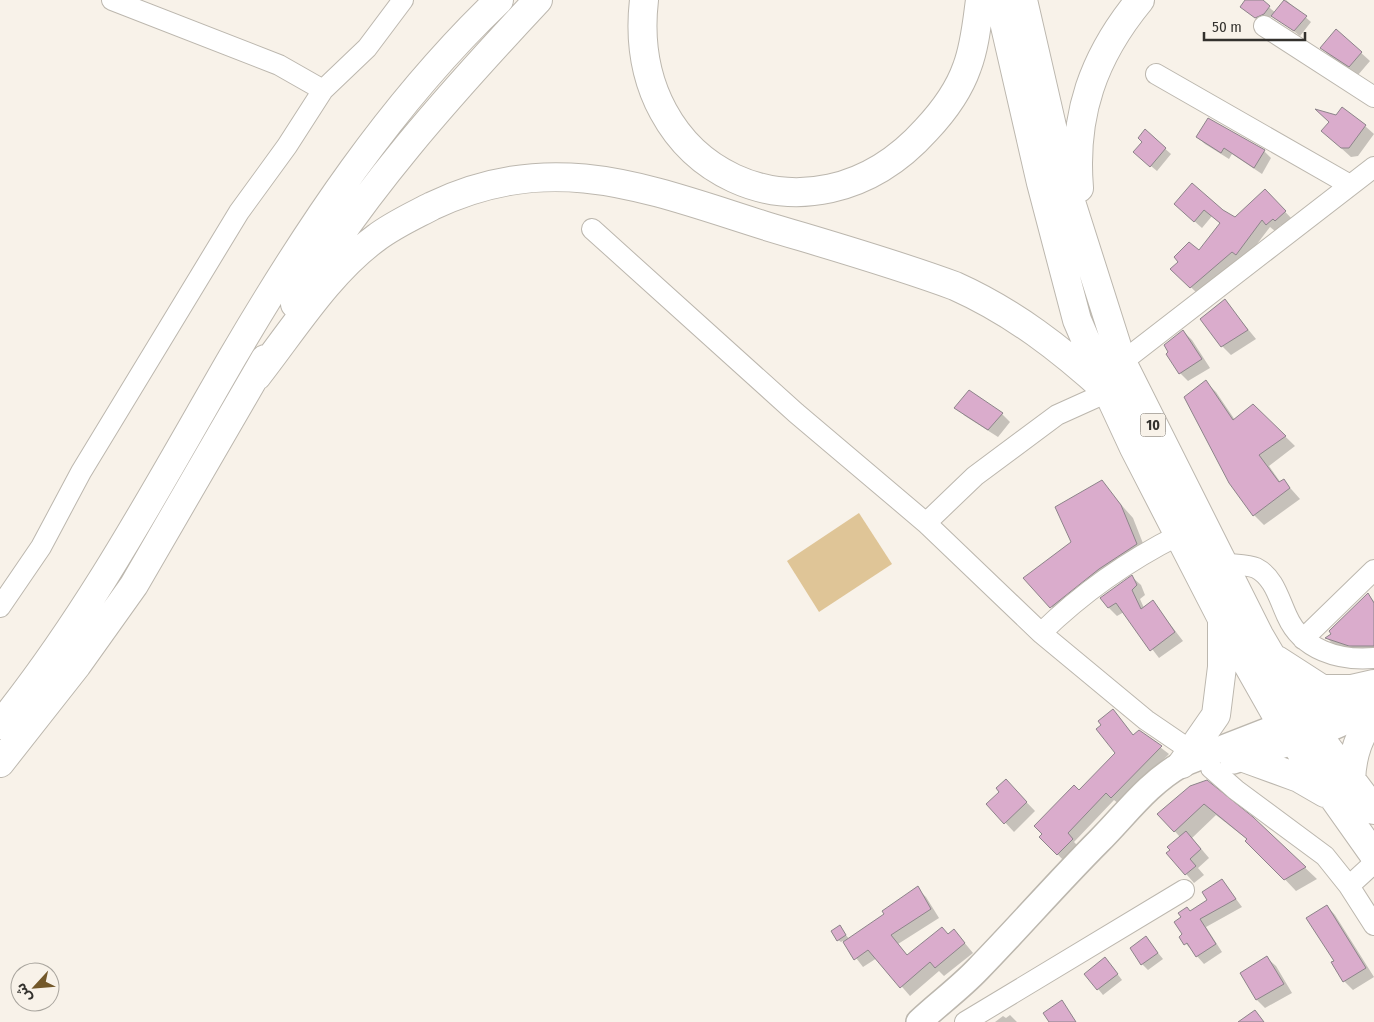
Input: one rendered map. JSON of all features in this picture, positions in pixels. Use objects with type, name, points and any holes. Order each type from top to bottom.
[{"type":"highway","points":[[440,62],[476,0]]},
{"type":"highway","points":[[0,725],[49,662],[95,593],[234,356],[301,248],[373,143],[440,62],[499,0]]},
{"type":"highway","points":[[0,763],[78,665],[134,585],[257,376],[310,278],[353,217],[458,89],[538,0]]},
{"type":"highway","points":[[644,0],[644,44],[650,79],[654,96],[672,127],[697,154],[727,174],[761,187],[797,192],[833,188],[867,176],[886,165],[919,138],[947,105],[967,67],[975,38],[980,0]]},
{"type":"highway","name":"10","points":[[999,0],[1041,183],[1077,320],[1108,392],[1134,448],[1222,619],[1341,789],[1374,855]]},
{"type":"highway","name":"10","points":[[1023,0],[1065,183],[1122,362],[1222,563],[1271,656],[1300,729]]},
{"type":"highway","points":[[1084,242],[1078,178],[1079,124],[1087,94],[1101,61],[1116,31],[1140,0]]},
{"type":"highway","points":[[257,376],[340,271],[357,253],[397,224],[447,199],[497,182],[541,177],[576,176],[655,191],[955,286],[1016,318],[1060,349],[1108,392]]},
{"type":"highway","points":[[1186,757],[1216,715],[1222,667],[1222,619]]},
{"type":"highway","points":[[1271,656],[1322,689],[1352,689],[1374,685]]},
{"type":"highway","points":[[1244,758],[1300,778],[1341,789],[1356,742],[1374,710]]},
{"type":"highway","name":"10","points":[[1341,789],[1374,810]]},
{"type":"main road","points":[[1126,814],[1182,781],[1211,768],[1244,758],[1300,729],[1374,685]]},
{"type":"main road","points":[[919,1022],[977,970],[1049,892],[1126,814],[1146,789],[1186,757],[1374,710]]},
{"type":"street","points":[[112,0],[279,65],[323,90]]},
{"type":"street","points":[[0,608],[40,547],[134,381],[186,301],[239,212],[287,146],[323,90],[366,48],[403,0]]},
{"type":"street","points":[[1264,26],[1374,97]]},
{"type":"street","points":[[1156,74],[1350,185]]},
{"type":"street","points":[[1122,362],[1374,167]]},
{"type":"street","points":[[592,229],[796,413],[926,523],[1041,633],[1146,720],[1186,757]]},
{"type":"street","points":[[926,523],[951,496],[975,476],[1057,415],[1108,392]]},
{"type":"street","points":[[1041,633],[1098,582],[1148,550],[1179,535]]},
{"type":"street","points":[[1222,563],[1255,567],[1265,575],[1275,586],[1288,618],[1303,638],[1328,655],[1342,658],[1374,658]]},
{"type":"street","points":[[1303,638],[1374,570]]},
{"type":"street","points":[[1211,768],[1236,790],[1325,856],[1349,886],[1374,925]]},
{"type":"street","points":[[1349,886],[1374,863]]},
{"type":"street","points":[[965,1022],[1184,890]]},
{"type":"shaded area","points":[[859,513],[892,564],[819,612],[787,561]]},
{"type":"building","points":[[1245,0],[1263,0],[1270,6],[1264,14],[1255,18],[1240,7]]},
{"type":"building","points":[[1284,0],[1307,16],[1294,31],[1271,16]]},
{"type":"building","points":[[1336,29],[1362,52],[1349,67],[1320,48]]},
{"type":"building","points":[[1342,107],[1366,125],[1349,148],[1341,148],[1321,131],[1329,122],[1315,109],[1336,115]]},
{"type":"building","points":[[1208,118],[1265,150],[1254,168],[1224,148],[1221,153],[1196,137]]},
{"type":"building","points":[[1145,129],[1166,148],[1150,167],[1133,152],[1142,142],[1138,138]]},
{"type":"building","points":[[1192,183],[1223,210],[1235,217],[1265,189],[1286,211],[1275,221],[1273,219],[1266,225],[1262,220],[1236,255],[1232,252],[1190,288],[1170,269],[1178,262],[1174,257],[1189,242],[1199,250],[1220,223],[1204,210],[1194,222],[1174,204]]},
{"type":"building","points":[[1225,299],[1248,330],[1221,347],[1200,319]]},
{"type":"building","points":[[1183,330],[1202,359],[1179,374],[1166,354],[1168,352],[1164,345]]},
{"type":"building","points":[[1206,380],[1233,420],[1253,404],[1286,436],[1259,455],[1279,482],[1284,479],[1290,488],[1253,516],[1229,483],[1184,397]]},
{"type":"building","points":[[969,390],[1003,413],[988,430],[954,408]]},
{"type":"building","points":[[1102,480],[1121,505],[1137,544],[1099,569],[1050,608],[1023,578],[1071,542],[1055,507]]},
{"type":"building","points":[[1132,575],[1137,585],[1132,590],[1141,609],[1153,600],[1175,632],[1150,651],[1116,603],[1108,608],[1100,598]]},
{"type":"building","points":[[1368,593],[1374,603],[1374,646],[1349,646],[1325,638],[1331,634],[1329,631]]},
{"type":"building","points":[[1113,709],[1133,735],[1139,730],[1162,746],[1111,798],[1106,793],[1068,833],[1073,839],[1057,855],[1039,837],[1042,834],[1034,826],[1074,785],[1079,790],[1115,753],[1096,729],[1101,725],[1098,721]]},
{"type":"building","points":[[1006,779],[1027,802],[1004,824],[986,804],[999,792],[996,788]]},
{"type":"building","points":[[1207,780],[1253,817],[1306,867],[1284,880],[1245,841],[1247,839],[1204,804],[1174,832],[1157,814],[1190,786]]},
{"type":"building","points":[[1186,831],[1201,849],[1190,859],[1196,866],[1185,875],[1166,853],[1170,850],[1167,847]]},
{"type":"building","points":[[1222,879],[1236,899],[1200,919],[1216,944],[1196,957],[1187,943],[1184,945],[1179,937],[1182,934],[1174,922],[1181,917],[1178,913],[1187,907],[1190,911],[1207,900],[1202,892]]},
{"type":"building","points":[[918,886],[931,909],[891,935],[907,955],[942,927],[948,934],[954,929],[965,943],[935,968],[930,962],[900,988],[868,950],[854,960],[843,942],[884,914],[882,911]]},
{"type":"building","points":[[1327,905],[1366,968],[1343,982],[1331,962],[1334,961],[1306,918]]},
{"type":"building","points":[[840,925],[846,935],[837,941],[831,931]]},
{"type":"building","points":[[1146,936],[1158,953],[1141,965],[1130,948]]},
{"type":"building","points":[[1267,956],[1284,984],[1256,1000],[1240,973]]},
{"type":"building","points":[[1105,957],[1118,974],[1097,990],[1084,974]]},
{"type":"building","points":[[1062,1000],[1076,1022],[1049,1022],[1043,1013]]},
{"type":"building","points":[[1255,1010],[1264,1022],[1238,1022]]}]
